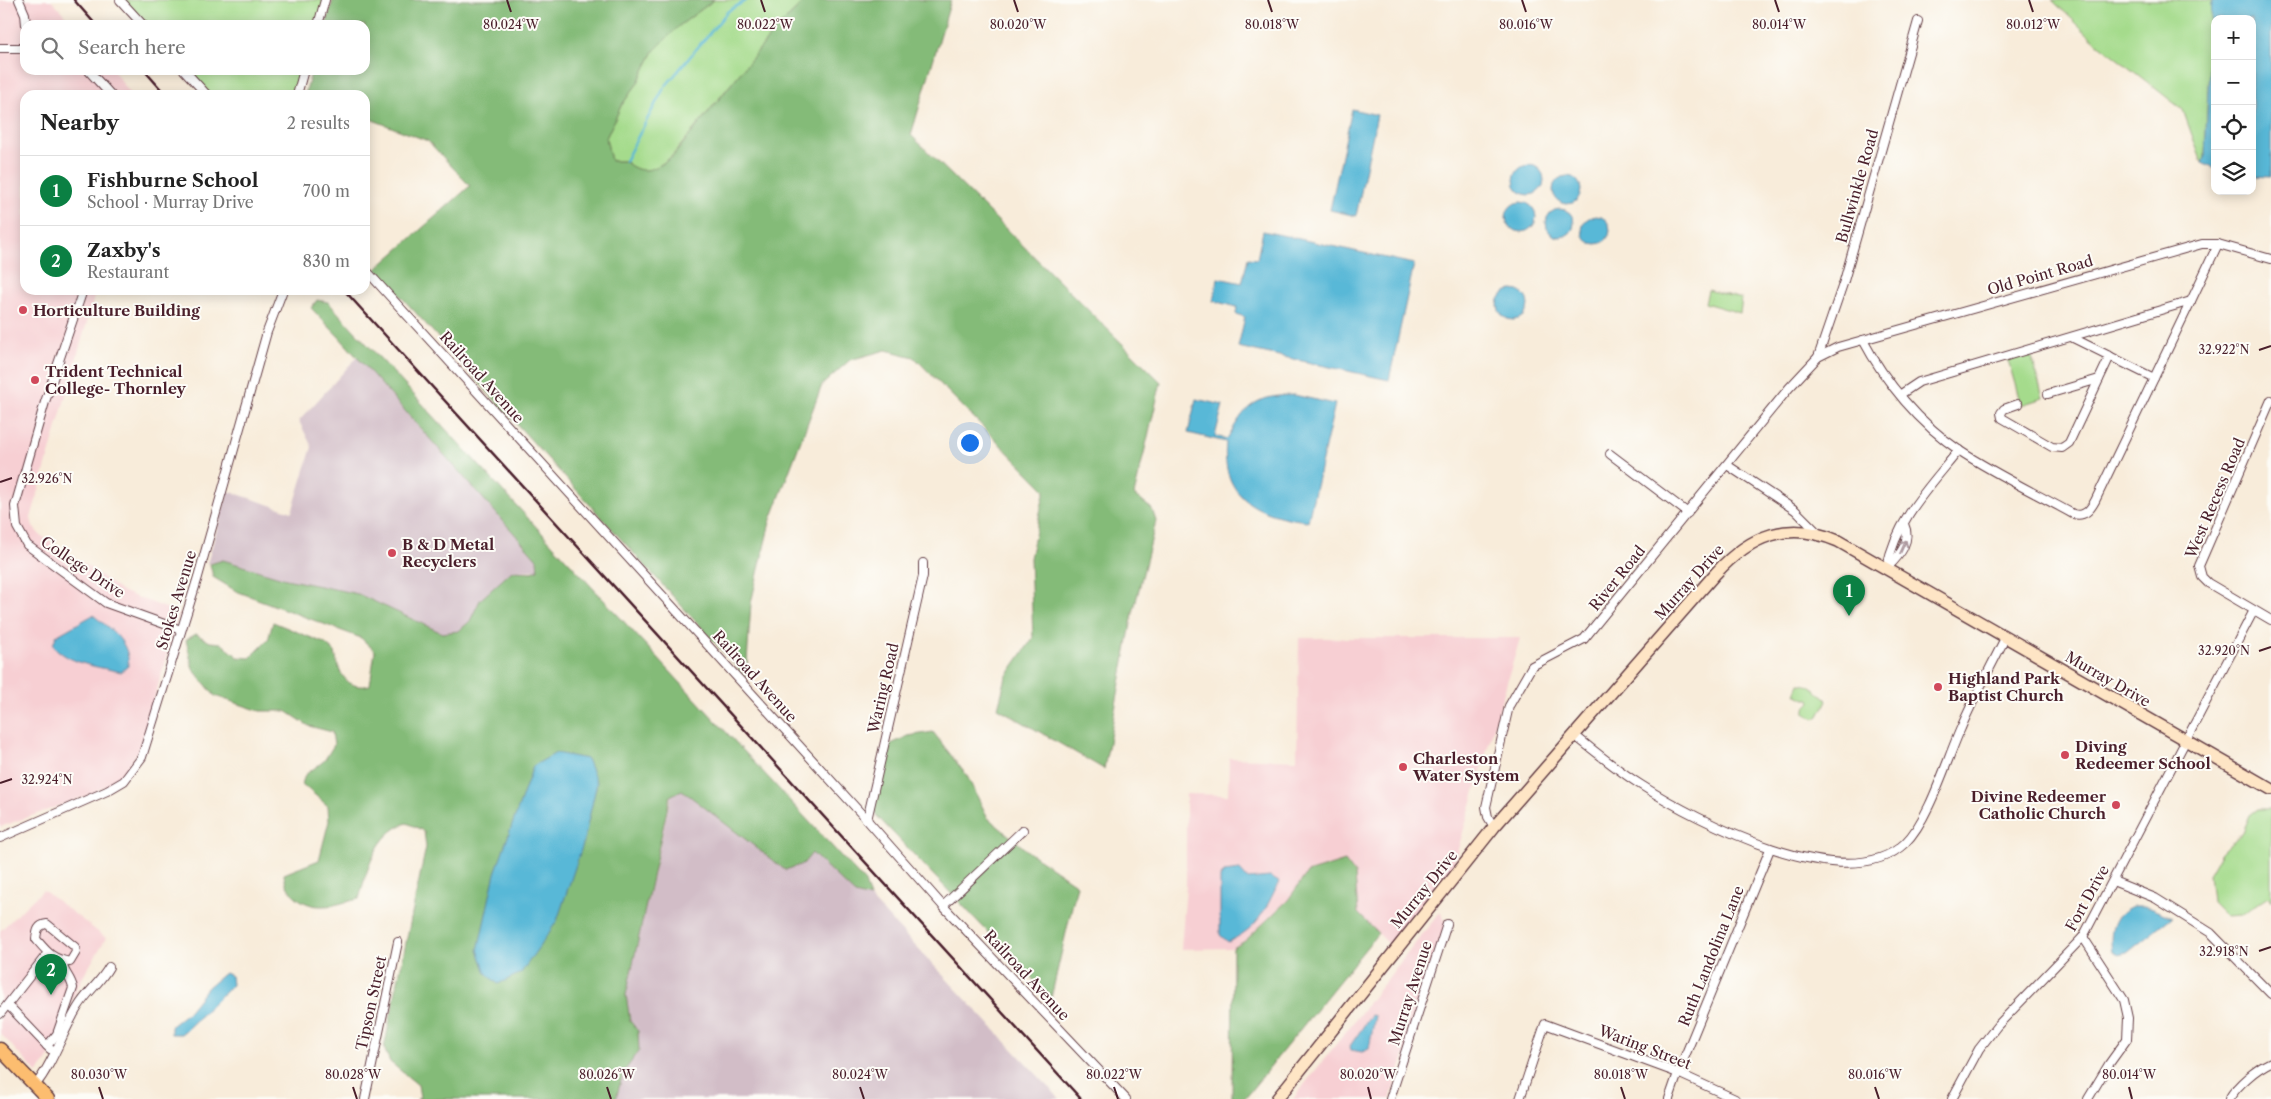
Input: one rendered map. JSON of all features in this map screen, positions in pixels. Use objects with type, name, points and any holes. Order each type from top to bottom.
[{"type":"main road","points":[[0,1049],[48,1099]]},
{"type":"street","points":[[19,0],[26,14],[26,20]]},
{"type":"street","points":[[120,0],[138,20]]},
{"type":"street","points":[[319,20],[325,0]]},
{"type":"street","name":"Bullwinkle Road","points":[[1818,357],[1844,281],[1918,21]]},
{"type":"street","points":[[0,48],[20,48]]},
{"type":"street","points":[[93,75],[106,90]]},
{"type":"street","points":[[189,75],[202,90]]},
{"type":"street","points":[[298,90],[303,75]]},
{"type":"street","name":"Old Point Road","points":[[1818,357],[1838,347],[2202,244],[2218,244],[2271,259]]},
{"type":"street","points":[[1863,340],[1882,372],[1927,425],[1959,450],[2073,514],[2082,514],[2088,512],[2095,501],[2218,244]]},
{"type":"street","name":"Railroad Avenue","points":[[370,274],[867,820],[943,906],[1126,1099]]},
{"type":"street","name":"College Drive","points":[[81,295],[45,402],[14,506],[16,527],[27,545],[106,603],[181,630]]},
{"type":"street","name":"Stokes Avenue","points":[[0,838],[107,792],[124,781],[134,769],[148,742],[267,332],[280,295]]},
{"type":"street","points":[[1900,394],[1919,382],[2191,302]]},
{"type":"street","points":[[2073,338],[2154,378]]},
{"type":"street","points":[[2018,404],[2002,410],[2000,415],[2003,419],[2049,446],[2062,448],[2070,443],[2110,356]]},
{"type":"street","name":"River Road","points":[[1494,827],[1488,817],[1486,807],[1496,761],[1509,706],[1532,666],[1584,639],[1789,388],[1818,357]]},
{"type":"street","points":[[2048,394],[2099,379]]},
{"type":"street","name":"West Recess Road","points":[[2253,612],[2208,583],[2202,577],[2199,566],[2271,400]]},
{"type":"street","points":[[1888,567],[1893,543],[1904,524],[1921,497],[1959,450]]},
{"type":"street","points":[[1610,454],[1688,513]]},
{"type":"street","points":[[1727,465],[1795,510],[1819,534]]},
{"type":"street","name":"Murray Drive","points":[[1277,1099],[1494,827],[1734,554],[1754,541],[1777,533],[1801,531],[1838,540],[1888,567],[2271,789]]},
{"type":"street","name":"Waring Road","points":[[867,820],[923,576],[923,563]]},
{"type":"street","points":[[2253,612],[2271,620]]},
{"type":"street","name":"Fort Drive","points":[[1952,1099],[1979,1049],[1997,1026],[2083,937],[2253,612]]},
{"type":"street","points":[[1574,736],[1640,785],[1692,813],[1770,849],[1815,860],[1852,864],[1883,858],[1906,843],[1923,816],[1961,726],[2006,636]]},
{"type":"street","points":[[943,906],[1023,830]]},
{"type":"street","name":"Ruth Landolina Lane","points":[[1669,1099],[1770,849]]},
{"type":"street","points":[[2113,881],[2156,898],[2211,933],[2271,994]]},
{"type":"street","points":[[47,924],[76,947],[76,952],[70,962],[62,961],[47,954],[36,939],[37,930],[42,925],[47,924]]},
{"type":"street","name":"Murray Avenue","points":[[1390,1099],[1447,924]]},
{"type":"street","points":[[2083,937],[2124,1000],[2128,1018],[2127,1039],[2088,1099]]},
{"type":"street","name":"Tipson Street","points":[[365,1099],[398,942]]},
{"type":"street","points":[[0,1014],[47,954]]},
{"type":"street","points":[[47,1046],[58,1034],[73,988],[71,980],[63,970],[62,961]]},
{"type":"street","points":[[35,1086],[49,1068],[80,1004],[96,988],[109,967]]},
{"type":"street","points":[[8,1005],[55,1054]]},
{"type":"street","name":"Waring Street","points":[[1520,1099],[1545,1024],[1678,1073],[1735,1099]]},
{"type":"street","points":[[2229,1099],[2233,1092],[2271,1062]]},
{"type":"shaded area","name":"Trident Technical College- Thornley","points":[[0,0],[51,0],[69,20],[20,20],[20,75],[117,75],[127,90],[20,90],[20,295],[95,295],[31,518],[33,527],[40,535],[82,562],[121,591],[179,613],[140,749],[125,771],[108,785],[84,797],[0,827]]},
{"type":"shaded area","points":[[357,357],[537,559],[538,570],[512,571],[480,600],[470,621],[459,631],[442,633],[358,594],[286,579],[223,560],[207,564],[228,491],[292,512],[312,447],[299,421]]},
{"type":"shaded area","points":[[1299,638],[1520,638],[1448,883],[1395,950],[1358,913],[1355,874],[1307,873],[1288,900],[1245,941],[1233,948],[1181,949],[1186,886],[1186,794],[1228,795],[1229,758],[1297,760]]},
{"type":"shaded area","points":[[682,790],[785,870],[803,864],[812,853],[855,894],[870,898],[1060,1099],[616,1099],[623,1073],[639,1051],[638,1032],[630,1021],[626,995],[671,796]]},
{"type":"shaded area","points":[[43,890],[106,938],[80,982],[47,1061],[37,1073],[0,1033],[0,931]]},
{"type":"shaded area","points":[[1440,912],[1447,924],[1390,1099],[1293,1099]]},
{"type":"green space","points":[[120,0],[325,0],[319,20],[138,20]]},
{"type":"green space","points":[[333,0],[714,0],[679,26],[654,51],[637,84],[621,106],[606,138],[611,161],[625,161],[631,166],[644,170],[656,167],[673,156],[775,30],[806,0],[951,0],[911,135],[1161,382],[1134,495],[1152,509],[1156,521],[1133,613],[1104,769],[998,708],[1006,677],[1033,638],[1030,558],[1045,490],[914,357],[886,350],[850,360],[822,385],[770,522],[751,603],[746,677],[376,269],[470,186],[428,141],[370,119],[370,90],[306,90],[311,75],[370,75],[370,20],[327,20]]},
{"type":"green space","points":[[714,0],[806,0],[775,30],[667,160],[656,167],[644,170],[631,166],[625,161],[611,161],[606,138],[621,106],[637,84],[654,51],[679,26]]},
{"type":"green space","points":[[2052,0],[2212,0],[2205,157],[2202,163],[2183,110],[2096,42]]},
{"type":"green space","points":[[189,75],[303,75],[298,90],[202,90]]},
{"type":"green space","points":[[1708,290],[1742,299],[1740,313],[1705,303]]},
{"type":"green space","points":[[317,300],[328,302],[865,882],[870,898],[855,894],[812,853],[803,864],[785,870],[682,790],[670,796],[626,995],[630,1021],[638,1031],[639,1051],[623,1073],[616,1099],[417,1099],[420,1097],[418,1085],[390,1062],[384,1048],[426,847],[424,831],[407,823],[396,828],[388,835],[374,854],[359,899],[316,906],[297,898],[288,887],[284,874],[319,860],[329,821],[328,806],[302,784],[305,775],[324,761],[334,745],[332,732],[309,726],[286,711],[260,711],[215,696],[193,669],[186,640],[196,634],[210,642],[221,643],[238,657],[250,658],[268,640],[273,622],[324,643],[335,652],[338,667],[345,679],[355,685],[370,685],[375,651],[361,638],[236,591],[213,577],[210,564],[223,560],[286,579],[358,594],[442,633],[459,631],[470,621],[480,600],[512,571],[532,572],[538,570],[537,559],[311,308]]},
{"type":"green space","points":[[2031,354],[2043,398],[2021,405],[2008,360]]},
{"type":"green space","points":[[1799,684],[1811,687],[1827,700],[1819,716],[1815,719],[1805,714],[1805,708],[1811,702],[1810,699],[1805,699],[1795,694]]},
{"type":"green space","points":[[933,732],[967,776],[988,818],[1030,853],[1077,885],[1051,998],[876,815],[874,808],[889,745],[908,736]]},
{"type":"green space","points":[[2258,809],[2271,809],[2271,902],[2268,897],[2241,915],[2226,916],[2212,902],[2209,874],[2221,853],[2243,832],[2250,815]]},
{"type":"green space","points":[[1345,861],[1355,874],[1358,913],[1378,933],[1244,1099],[1232,1099],[1233,948],[1245,941],[1288,900],[1307,873]]},
{"type":"water","points":[[2212,0],[2271,0],[2271,177],[2256,176],[2256,15],[2211,15]]},
{"type":"water","points":[[2211,22],[2211,167],[2202,163],[2205,157]]},
{"type":"water","points":[[1352,109],[1377,115],[1356,216],[1330,210]]},
{"type":"water","points":[[1529,165],[1540,169],[1544,180],[1540,191],[1529,195],[1518,191],[1514,180],[1518,169]]},
{"type":"water","points":[[1567,176],[1577,180],[1581,190],[1577,200],[1567,204],[1557,200],[1553,190],[1557,180]]},
{"type":"water","points":[[1521,202],[1532,206],[1536,217],[1532,228],[1521,232],[1510,228],[1506,217],[1510,206]]},
{"type":"water","points":[[1560,209],[1570,213],[1574,223],[1570,233],[1560,237],[1550,233],[1546,223],[1550,213]]},
{"type":"water","points":[[1596,216],[1606,220],[1610,230],[1606,240],[1596,244],[1586,240],[1582,230],[1586,220]]},
{"type":"water","points":[[1263,231],[1414,264],[1389,380],[1238,347],[1245,317],[1236,314],[1237,307],[1213,301],[1218,278],[1242,283],[1248,258],[1257,259]]},
{"type":"water","points":[[1513,290],[1524,294],[1528,305],[1524,316],[1513,320],[1502,316],[1498,305],[1502,294]]},
{"type":"water","points":[[1294,395],[1335,404],[1308,521],[1274,515],[1259,509],[1247,501],[1237,491],[1230,478],[1226,462],[1226,442],[1188,433],[1196,399],[1223,405],[1215,436],[1227,439],[1240,418],[1252,405],[1269,398]]},
{"type":"water","points":[[93,615],[118,636],[126,650],[128,666],[121,672],[75,661],[53,645],[56,636]]},
{"type":"water","points":[[556,753],[587,759],[597,783],[583,844],[557,921],[521,973],[498,984],[486,973],[478,950],[495,873],[533,766]]},
{"type":"water","points":[[1240,870],[1248,879],[1270,877],[1279,882],[1260,918],[1247,931],[1228,942],[1220,935],[1220,878],[1224,872]]},
{"type":"water","points":[[2134,906],[2144,906],[2172,917],[2127,953],[2118,955],[2112,952],[2112,930],[2121,913]]},
{"type":"water","points":[[225,973],[231,976],[232,985],[181,1034],[171,1034],[171,1026],[187,1013],[208,987]]},
{"type":"water","points":[[1371,1015],[1375,1016],[1369,1049],[1362,1052],[1351,1050],[1350,1046]]},
{"type":"waterway","points":[[625,161],[664,88],[728,11],[747,0]]},
{"type":"railway","points":[[74,0],[92,20]]},
{"type":"railway","points":[[148,75],[162,90]]},
{"type":"railway","points":[[349,295],[1081,1099]]},
{"type":"place","name":"Horticulture Building","points":[[23,310]]},
{"type":"place","name":"Trident Technical College- Thornley","points":[[35,380]]},
{"type":"place","name":"B & D Metal Recyclers","points":[[392,553]]},
{"type":"place","name":"Fishburne School","points":[[1849,616]]},
{"type":"place","name":"Highland Park Baptist Church","points":[[1938,687]]},
{"type":"place","name":"Diving Redeemer School","points":[[2065,755]]},
{"type":"place","name":"Charleston Water System","points":[[1403,767]]},
{"type":"place","name":"Divine Redeemer Catholic Church","points":[[2116,805]]},
{"type":"place","name":"Zaxby's","points":[[51,995]]}]
